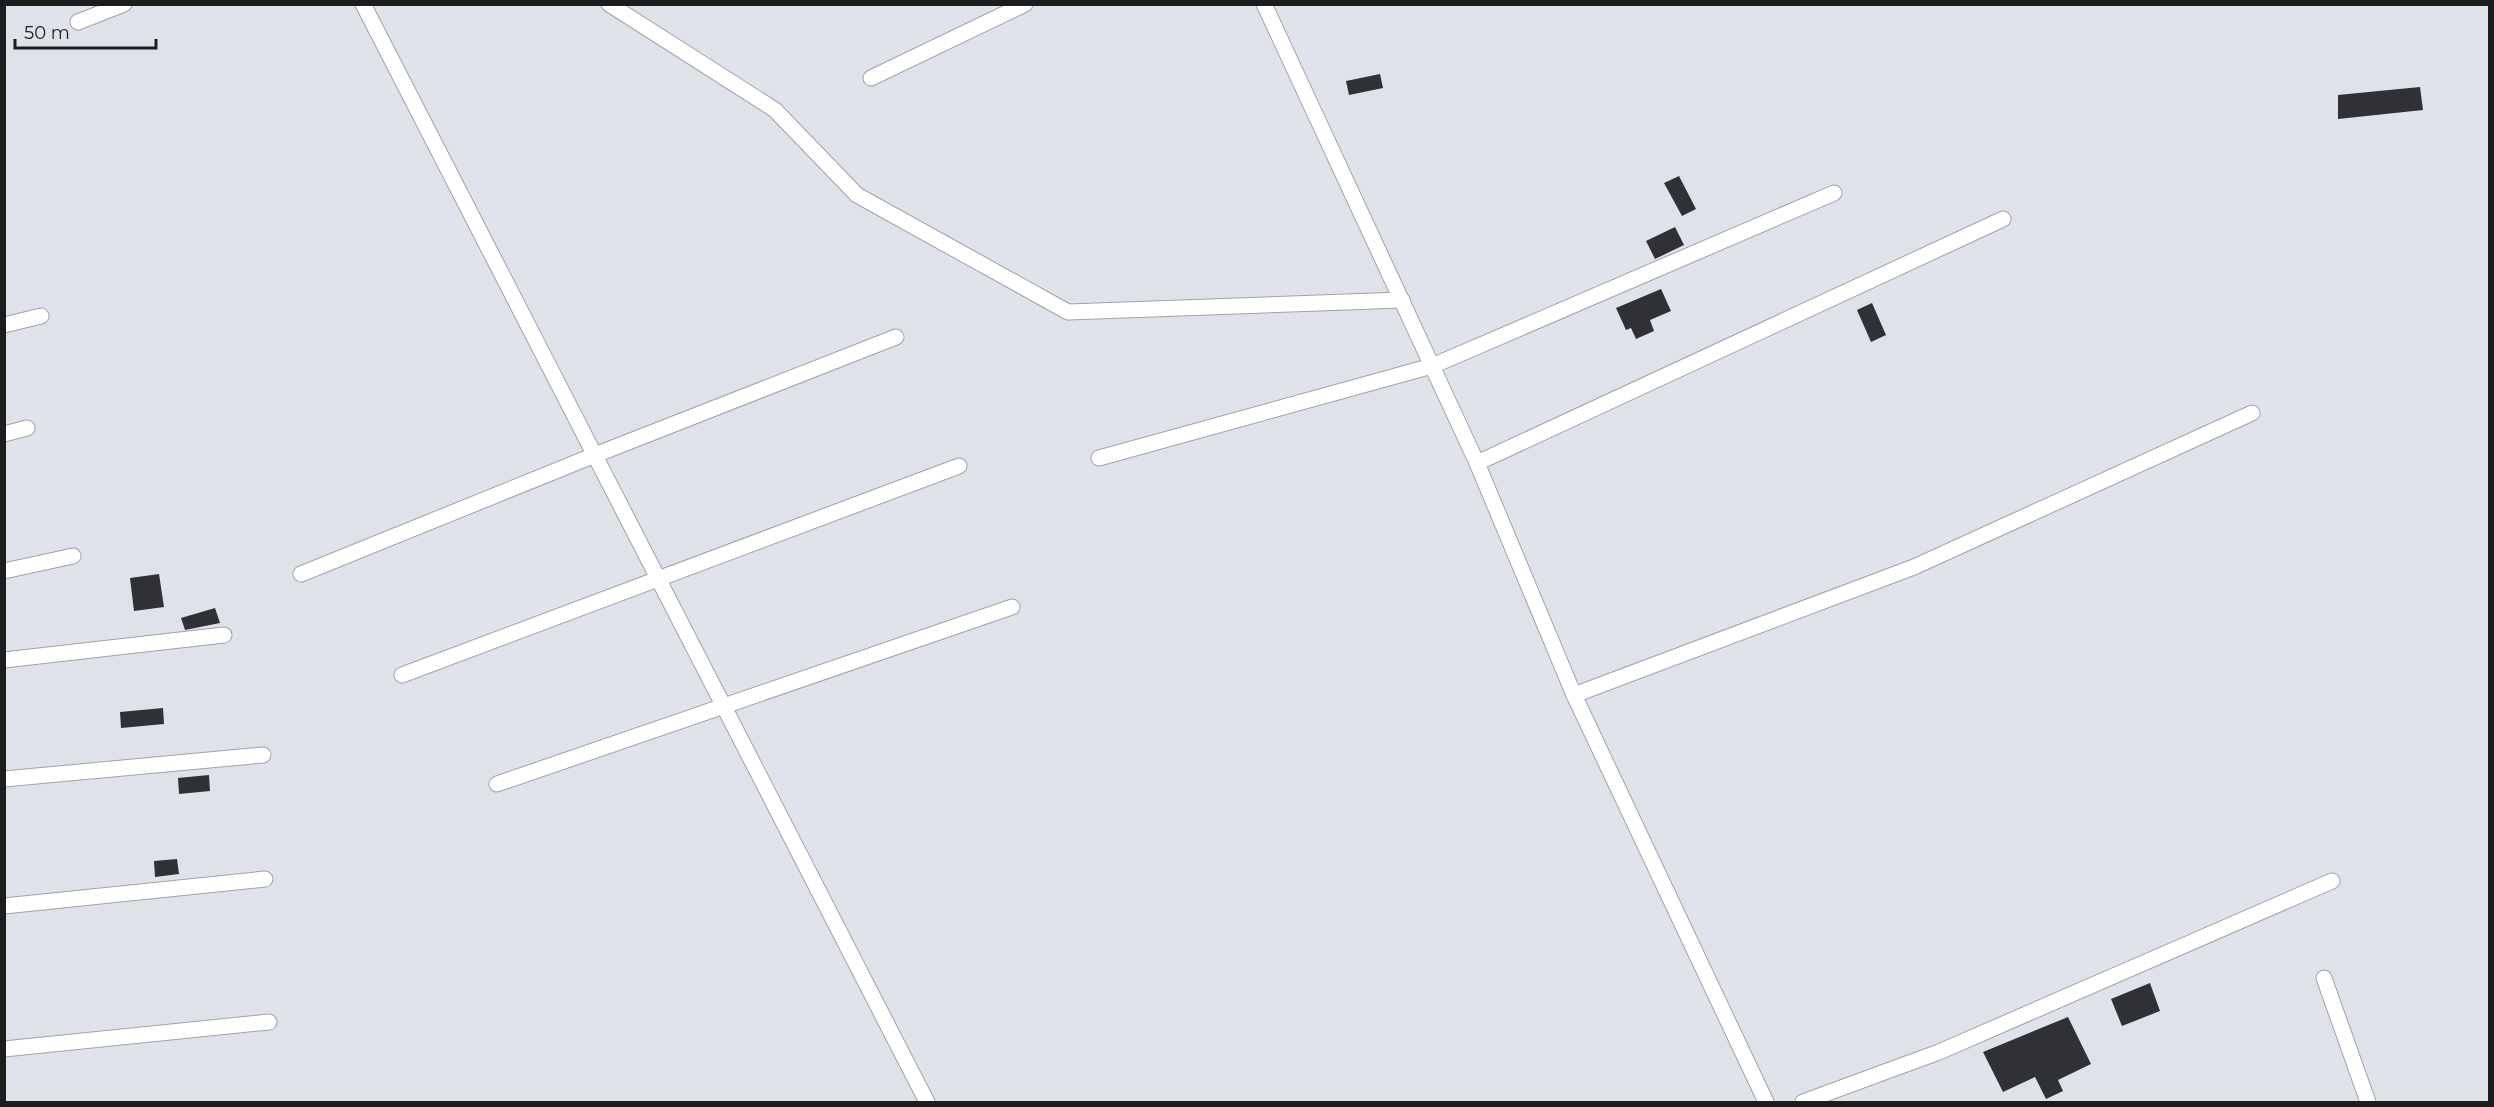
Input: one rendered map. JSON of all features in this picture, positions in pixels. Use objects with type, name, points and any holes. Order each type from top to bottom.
[{"type":"street","points":[[78,22],[124,4]]},
{"type":"street","points":[[363,4],[927,1102]]},
{"type":"street","points":[[609,4],[775,110],[857,195],[1068,312],[1402,300]]},
{"type":"street","points":[[871,78],[1025,4]]},
{"type":"street","points":[[1264,4],[1477,463],[1574,695],[1766,1102]]},
{"type":"street","points":[[1099,458],[1432,366],[1834,193]]},
{"type":"street","points":[[1477,463],[2002,219]]},
{"type":"street","points":[[4,326],[40,316]]},
{"type":"street","points":[[302,574],[595,454],[896,338]]},
{"type":"street","points":[[1574,695],[1914,567],[2252,413]]},
{"type":"street","points":[[4,434],[27,428]]},
{"type":"street","points":[[402,675],[959,466]]},
{"type":"street","points":[[4,571],[74,556]]},
{"type":"street","points":[[497,784],[723,704],[1011,607]]},
{"type":"street","points":[[4,660],[224,635]]},
{"type":"street","points":[[4,779],[263,755]]},
{"type":"street","points":[[4,906],[265,879]]},
{"type":"street","points":[[1803,1102],[1939,1052],[2332,881]]},
{"type":"street","points":[[2324,978],[2368,1102]]},
{"type":"street","points":[[4,1049],[269,1022]]},
{"type":"building","points":[[1380,74],[1383,88],[1349,95],[1346,81]]},
{"type":"building","points":[[2420,87],[2423,110],[2338,119],[2338,95]]},
{"type":"building","points":[[1679,176],[1696,209],[1682,216],[1664,183]]},
{"type":"building","points":[[1675,227],[1684,245],[1655,259],[1646,241]]},
{"type":"building","points":[[1661,289],[1671,311],[1650,320],[1654,331],[1636,339],[1631,328],[1626,330],[1616,308]]},
{"type":"building","points":[[1872,303],[1886,335],[1871,342],[1857,310]]},
{"type":"building","points":[[159,574],[164,607],[134,611],[130,578]]},
{"type":"building","points":[[215,608],[220,623],[185,630],[181,618]]},
{"type":"building","points":[[163,708],[164,724],[121,728],[120,712]]},
{"type":"building","points":[[209,775],[210,791],[179,794],[178,778]]},
{"type":"building","points":[[177,859],[179,874],[155,877],[154,861]]},
{"type":"building","points":[[2150,983],[2160,1011],[2122,1026],[2111,999]]},
{"type":"building","points":[[2068,1017],[2091,1064],[2058,1080],[2063,1091],[2046,1099],[2035,1077],[2003,1092],[1983,1052]]}]
